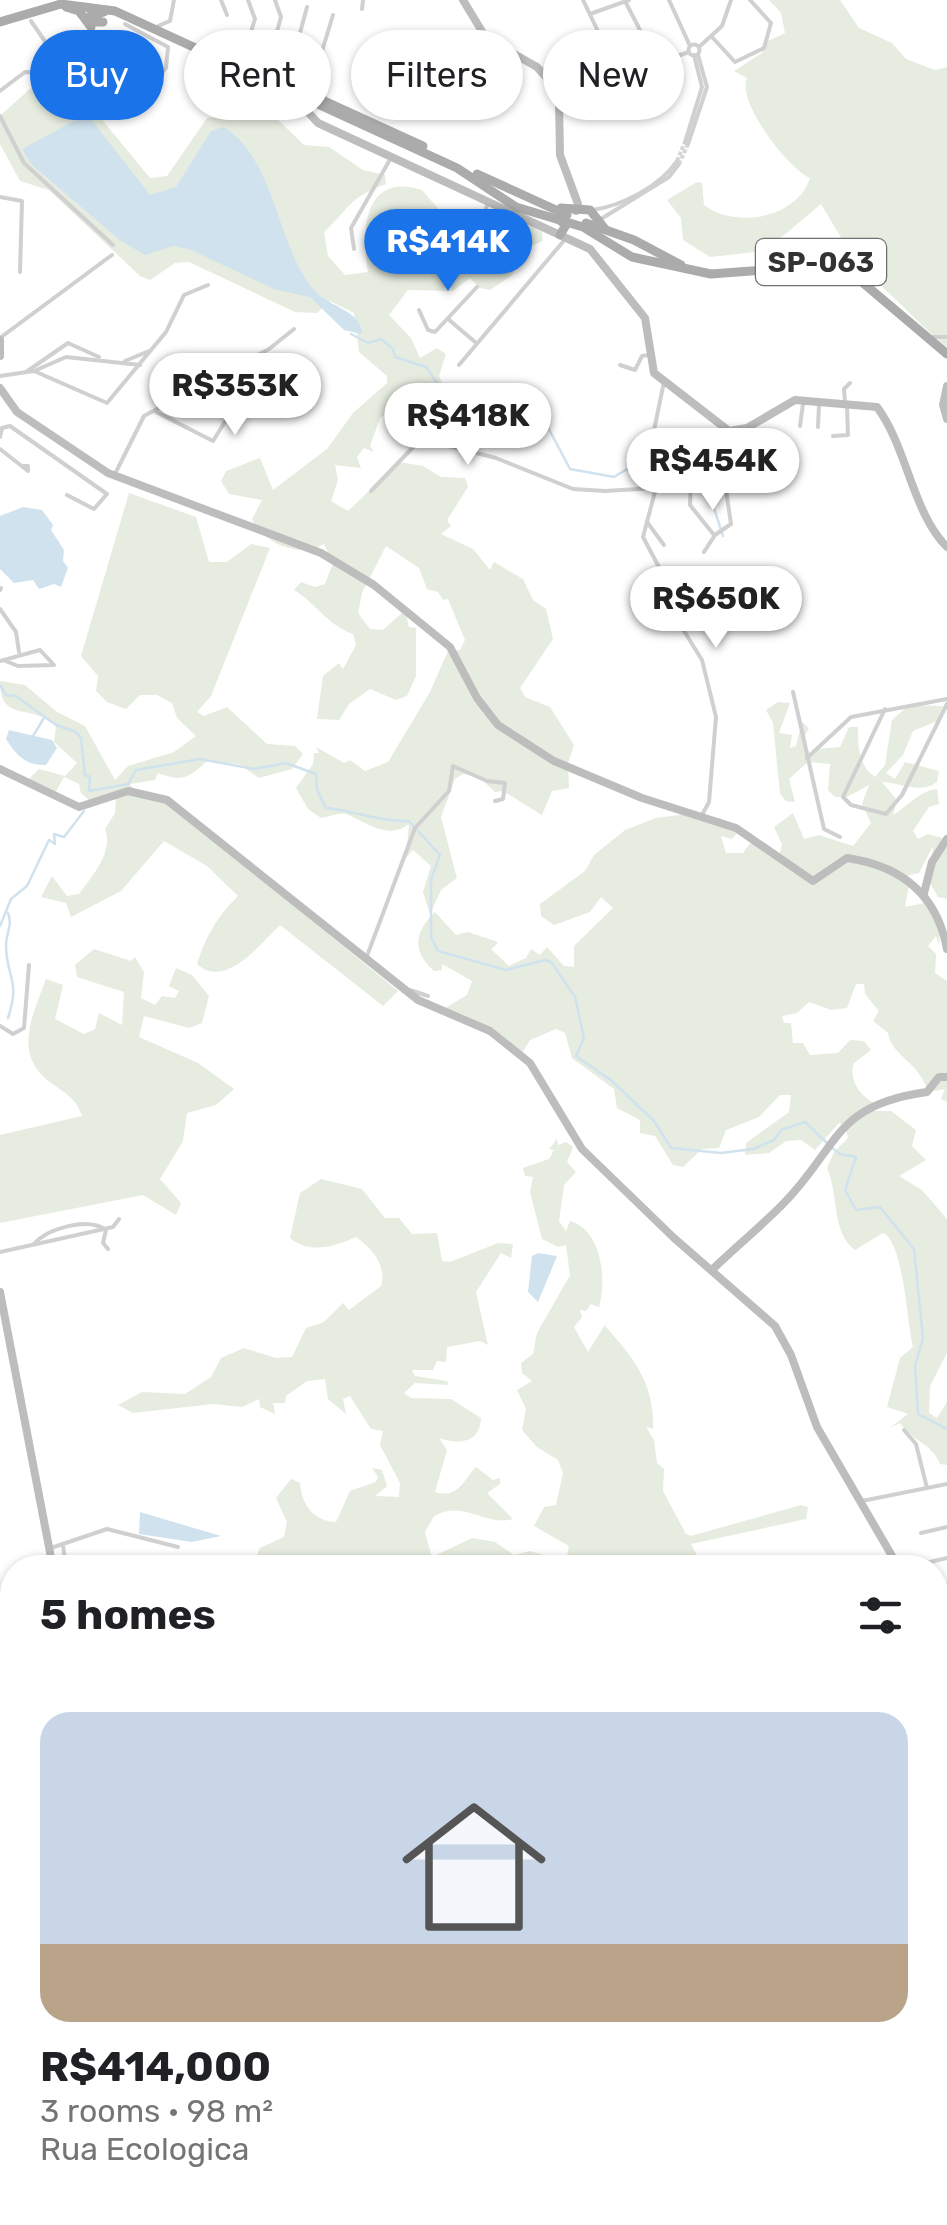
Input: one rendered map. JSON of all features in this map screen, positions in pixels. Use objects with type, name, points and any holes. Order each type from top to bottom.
[{"type":"main road","name":"SP-063","points":[[0,20],[60,1],[94,2],[184,37]]},
{"type":"main road","name":"SP-063","points":[[0,20],[92,5],[184,42]]},
{"type":"main road","points":[[31,15],[73,8],[90,27],[103,22],[91,21],[92,13],[103,12],[155,29]]},
{"type":"main road","name":"SP-063","points":[[331,100],[671,261],[700,269],[744,270],[825,262],[846,265],[867,277],[947,353]]},
{"type":"main road","points":[[331,101],[546,202]]},
{"type":"main road","name":"SP-063","points":[[331,110],[467,173],[516,206],[584,227],[637,259],[711,274],[842,268],[863,280],[947,353]]},
{"type":"main road","points":[[526,196],[590,210],[607,231],[634,246],[628,254],[578,230],[566,237],[566,224],[518,202],[526,196]]},
{"type":"street","points":[[174,0],[170,21],[175,34]]},
{"type":"street","points":[[221,0],[228,15]]},
{"type":"street","points":[[248,0],[255,20],[252,30]]},
{"type":"street","points":[[276,0],[281,17],[278,30]]},
{"type":"street","points":[[362,9],[363,0]]},
{"type":"street","points":[[463,0],[486,38],[536,67],[554,86],[560,155],[576,210]]},
{"type":"street","points":[[583,0],[598,30]]},
{"type":"street","points":[[669,0],[693,52],[702,87],[686,144]]},
{"type":"street","points":[[684,55],[712,37],[725,20],[731,0]]},
{"type":"street","points":[[712,37],[735,62],[764,48],[771,23],[750,0]]},
{"type":"street","points":[[590,14],[625,1],[639,30]]},
{"type":"street","points":[[301,30],[307,7]]},
{"type":"street","points":[[117,8],[162,28],[170,21]]},
{"type":"street","points":[[31,15],[40,30]]},
{"type":"street","points":[[328,30],[333,15]]},
{"type":"street","points":[[125,24],[136,30]]},
{"type":"street","points":[[164,45],[168,47],[164,70]]},
{"type":"street","points":[[0,92],[30,72]]},
{"type":"street","points":[[0,116],[24,163],[113,245]]},
{"type":"street","points":[[316,120],[590,248],[647,323],[648,355],[664,382],[732,432]]},
{"type":"street","points":[[354,249],[350,228],[392,156]]},
{"type":"street","points":[[574,196],[590,210],[617,205],[668,173],[679,161],[669,177],[599,223]]},
{"type":"street","points":[[0,197],[22,201],[20,272]]},
{"type":"street","points":[[471,258],[488,202]]},
{"type":"street","points":[[458,365],[566,237]]},
{"type":"street","points":[[0,356],[0,339],[112,255]]},
{"type":"street","points":[[34,371],[107,403],[152,350],[184,295],[208,285]]},
{"type":"street","points":[[420,310],[428,330],[436,332],[477,287]]},
{"type":"street","points":[[448,319],[476,344]]},
{"type":"street","points":[[114,476],[140,419],[269,349],[294,328]]},
{"type":"street","points":[[932,337],[947,336]]},
{"type":"street","points":[[23,374],[68,343],[102,360]]},
{"type":"street","points":[[126,361],[152,350]]},
{"type":"street","points":[[620,365],[634,370],[641,357],[648,355]]},
{"type":"street","points":[[0,376],[34,371],[66,357],[140,365]]},
{"type":"street","points":[[156,412],[214,442],[236,404],[261,412],[302,373]]},
{"type":"street","points":[[653,435],[664,382]]},
{"type":"street","points":[[833,436],[847,436],[849,402],[844,389],[850,382]]},
{"type":"street","points":[[946,409],[947,386]]},
{"type":"street","points":[[0,388],[10,406],[114,476],[338,562],[443,640],[477,698],[509,732],[562,766],[642,798],[702,815],[754,839],[810,880],[820,880],[840,860],[852,858],[882,866],[924,893],[940,920],[947,950]]},
{"type":"street","points":[[800,426],[803,399]]},
{"type":"street","points":[[371,491],[420,439],[496,458],[573,489],[656,488],[697,475],[732,432],[747,428],[776,408],[803,399],[849,402],[880,410],[935,535],[947,547]]},
{"type":"street","points":[[818,426],[820,400]]},
{"type":"street","points":[[0,437],[8,425],[107,494],[94,510],[67,495]]},
{"type":"street","points":[[39,444],[47,432]]},
{"type":"street","points":[[0,449],[22,466]]},
{"type":"street","points":[[712,456],[757,470]]},
{"type":"street","points":[[697,475],[726,484],[732,524],[715,535],[704,552]]},
{"type":"street","points":[[691,479],[690,505],[715,535]]},
{"type":"street","points":[[656,488],[643,537],[661,571],[671,610],[702,660],[716,716],[718,738],[709,802],[702,815]]},
{"type":"street","points":[[648,522],[664,545]]},
{"type":"street","points":[[0,609],[16,632],[20,652]]},
{"type":"street","points":[[40,650],[54,665],[18,666],[2,661],[20,652],[40,650]]},
{"type":"street","points":[[794,692],[825,832],[840,838]]},
{"type":"street","points":[[807,758],[845,720],[885,709],[938,700],[946,703],[902,794],[886,814],[851,805],[842,796],[885,709]]},
{"type":"street","points":[[363,958],[382,924],[415,828],[451,788],[452,766],[484,780],[506,783],[503,798],[494,801]]},
{"type":"street","points":[[0,769],[79,807],[128,791],[167,800],[408,992],[515,1048],[560,1107],[582,1149],[674,1238],[714,1268],[785,1340],[817,1426],[892,1555]]},
{"type":"street","points":[[924,893],[932,862],[947,839]]},
{"type":"street","points":[[0,1026],[13,1034],[24,1028],[29,965]]},
{"type":"street","points":[[408,992],[414,988],[428,996]]},
{"type":"street","points":[[714,1268],[779,1208],[818,1156],[867,1108],[894,1096],[927,1092],[939,1077],[947,1077]]},
{"type":"street","points":[[0,1252],[113,1227],[119,1219]]},
{"type":"street","points":[[104,1228],[108,1249]]},
{"type":"street","points":[[0,1292],[52,1555]]},
{"type":"street","points":[[904,1430],[916,1444],[927,1488]]},
{"type":"street","points":[[862,1501],[947,1484]]},
{"type":"street","points":[[921,1533],[947,1528]]},
{"type":"street","points":[[51,1548],[107,1529],[178,1547]]},
{"type":"street","points":[[63,1545],[65,1555]]},
{"type":"shaded area","points":[[769,0],[840,0],[859,28],[892,43],[906,59],[935,70],[947,67],[947,347],[848,260],[846,246],[821,204],[777,241],[756,252],[710,257],[683,240],[681,218],[667,200],[697,182],[702,183],[704,205],[718,213],[749,218],[765,216],[793,202],[810,178],[766,134],[749,102],[747,78],[734,71],[762,53],[768,41],[785,33],[781,13]]},
{"type":"shaded area","points":[[30,89],[30,120],[102,120],[150,178],[167,176],[206,120],[278,120],[304,145],[329,147],[363,170],[385,175],[386,184],[357,199],[324,232],[328,256],[345,275],[368,272],[366,224],[377,197],[388,189],[402,186],[422,190],[447,219],[449,240],[422,242],[417,248],[444,247],[460,259],[486,263],[494,257],[499,222],[515,218],[542,232],[543,241],[529,247],[511,276],[490,290],[480,288],[470,278],[453,291],[408,290],[389,315],[411,338],[420,358],[437,348],[446,354],[439,376],[453,396],[466,405],[490,410],[472,414],[436,397],[424,405],[400,403],[394,418],[397,426],[386,414],[380,418],[370,446],[374,452],[364,448],[357,457],[361,468],[335,465],[338,480],[331,501],[348,511],[399,462],[423,466],[441,477],[465,478],[468,487],[447,520],[451,526],[441,534],[473,549],[490,570],[494,562],[523,579],[533,600],[546,609],[553,639],[520,688],[525,697],[550,707],[574,745],[568,763],[569,788],[552,791],[542,815],[503,791],[495,792],[479,777],[463,774],[455,779],[441,817],[457,878],[441,890],[430,914],[423,892],[431,866],[413,850],[406,858],[409,824],[393,831],[346,814],[321,818],[308,809],[296,788],[313,764],[314,753],[319,753],[316,747],[344,763],[350,760],[365,771],[388,762],[430,692],[448,651],[460,650],[465,640],[448,599],[443,600],[438,592],[427,589],[419,568],[386,546],[362,593],[358,613],[370,629],[383,630],[405,610],[409,627],[416,628],[416,676],[407,696],[396,700],[370,689],[349,704],[339,720],[317,719],[323,676],[339,663],[343,669],[356,645],[353,634],[335,625],[294,590],[301,582],[315,587],[325,584],[333,563],[324,544],[293,549],[264,535],[252,519],[262,500],[229,494],[221,481],[226,471],[260,458],[273,490],[327,449],[353,413],[387,383],[387,376],[359,352],[354,313],[330,301],[317,313],[295,312],[189,262],[175,263],[150,280],[140,276],[49,190],[20,181],[0,144],[0,116]]},
{"type":"shaded area","points":[[129,493],[196,517],[209,562],[227,562],[251,544],[270,548],[211,696],[197,712],[204,716],[227,707],[267,744],[295,746],[303,754],[292,769],[259,778],[239,764],[207,761],[185,777],[158,773],[155,780],[130,784],[133,788],[93,804],[81,793],[79,784],[64,777],[55,793],[28,780],[39,769],[65,776],[77,763],[54,742],[56,726],[5,703],[0,681],[25,685],[57,712],[85,726],[115,780],[128,766],[174,752],[196,736],[177,718],[172,703],[157,695],[140,695],[126,709],[107,702],[96,691],[98,676],[81,656]]},
{"type":"shaded area","points":[[778,702],[790,703],[779,733],[792,735],[790,748],[796,746],[802,722],[809,728],[803,739],[807,758],[817,749],[840,747],[849,727],[858,727],[862,761],[875,777],[885,765],[892,720],[909,705],[943,706],[937,721],[913,731],[903,755],[886,773],[895,779],[905,762],[939,771],[937,782],[916,788],[882,782],[897,800],[893,815],[919,796],[937,789],[939,804],[929,807],[913,831],[918,839],[928,834],[942,838],[947,849],[947,899],[938,897],[930,883],[933,846],[919,873],[902,877],[909,886],[905,907],[929,902],[940,918],[939,945],[936,936],[928,946],[936,954],[935,973],[947,981],[947,1102],[941,1099],[945,1089],[928,1092],[888,1033],[873,1021],[879,1011],[865,994],[864,984],[856,984],[847,1008],[831,1010],[809,1002],[797,1013],[782,1016],[784,1023],[791,1023],[793,1043],[803,1043],[810,1055],[838,1053],[850,1040],[864,1041],[871,1050],[854,1063],[854,1082],[876,1104],[871,1111],[891,1111],[916,1130],[912,1146],[926,1160],[899,1176],[922,1190],[947,1219],[947,1353],[930,1386],[929,1413],[937,1418],[947,1402],[947,1465],[940,1464],[932,1451],[900,1423],[891,1427],[908,1414],[887,1407],[900,1358],[913,1347],[904,1285],[896,1251],[883,1233],[855,1250],[842,1233],[827,1168],[834,1152],[848,1138],[845,1126],[839,1123],[815,1150],[801,1140],[786,1141],[769,1153],[745,1155],[746,1143],[789,1112],[791,1095],[780,1095],[759,1117],[726,1130],[719,1148],[702,1149],[683,1167],[673,1165],[655,1136],[640,1133],[640,1120],[617,1108],[614,1089],[572,1058],[565,1033],[556,1029],[530,1040],[522,1053],[445,1008],[467,995],[472,981],[442,964],[442,970],[434,971],[419,949],[423,926],[435,912],[456,935],[468,932],[498,943],[491,949],[509,966],[526,958],[531,949],[540,955],[547,947],[564,966],[574,967],[574,946],[613,908],[601,897],[590,912],[554,925],[541,916],[540,904],[585,871],[594,855],[625,830],[656,818],[704,812],[708,820],[720,818],[739,831],[732,839],[721,836],[726,853],[743,853],[751,842],[779,857],[782,844],[774,827],[793,813],[804,839],[819,835],[853,846],[871,823],[862,804],[869,785],[847,797],[835,797],[828,790],[830,764],[808,762],[789,779],[795,802],[786,801],[780,794],[773,723],[766,710]]},
{"type":"shaded area","points":[[124,794],[157,797],[188,819],[398,991],[383,1006],[280,925],[230,968],[208,971],[197,964],[213,927],[238,896],[207,866],[164,841],[121,891],[71,917],[66,903],[41,897],[52,876],[67,896],[79,894],[104,855],[105,829],[115,813],[116,798]]},
{"type":"shaded area","points":[[94,949],[131,961],[135,957],[144,972],[141,998],[155,1005],[162,996],[175,998],[179,991],[169,986],[176,968],[192,975],[209,996],[202,1023],[189,1028],[144,1016],[139,1037],[198,1063],[234,1089],[216,1105],[187,1113],[183,1141],[160,1179],[181,1203],[176,1215],[143,1195],[0,1223],[0,1135],[82,1116],[73,1100],[38,1071],[32,1059],[29,1034],[46,979],[63,985],[55,1019],[84,1034],[95,1029],[99,1013],[122,1025],[124,992],[77,977],[75,965]]},
{"type":"shaded area","points":[[557,1139],[558,1145],[566,1142],[573,1147],[567,1162],[576,1172],[564,1185],[559,1221],[566,1231],[570,1221],[589,1234],[602,1270],[599,1307],[591,1304],[586,1311],[580,1310],[582,1317],[574,1327],[588,1352],[608,1320],[605,1326],[640,1372],[653,1413],[653,1429],[646,1427],[654,1440],[657,1463],[664,1469],[663,1491],[686,1534],[691,1536],[801,1505],[808,1507],[806,1519],[691,1544],[697,1555],[567,1555],[569,1546],[534,1526],[544,1507],[556,1505],[563,1473],[558,1460],[537,1447],[522,1430],[526,1409],[517,1390],[532,1381],[522,1373],[521,1363],[533,1354],[537,1333],[570,1275],[566,1245],[558,1247],[542,1239],[530,1192],[533,1177],[525,1176],[523,1168],[549,1159],[554,1150],[549,1149]]},
{"type":"shaded area","points":[[321,1179],[362,1189],[385,1218],[399,1218],[412,1234],[437,1233],[442,1261],[450,1262],[498,1243],[513,1244],[511,1258],[501,1253],[476,1292],[488,1345],[480,1341],[447,1347],[446,1362],[437,1361],[433,1370],[412,1370],[415,1376],[447,1381],[449,1385],[415,1383],[404,1393],[411,1398],[451,1399],[481,1418],[472,1438],[439,1438],[447,1450],[435,1492],[455,1491],[476,1467],[493,1480],[500,1478],[500,1484],[487,1493],[513,1519],[493,1520],[455,1510],[434,1516],[425,1532],[431,1555],[257,1555],[260,1548],[284,1537],[287,1522],[276,1498],[291,1479],[300,1483],[310,1511],[328,1521],[336,1522],[350,1491],[376,1482],[378,1477],[372,1468],[382,1470],[387,1486],[375,1496],[399,1497],[400,1483],[380,1445],[383,1431],[371,1429],[350,1396],[343,1399],[346,1414],[328,1399],[325,1379],[307,1381],[286,1396],[285,1403],[273,1403],[275,1414],[260,1407],[259,1399],[242,1407],[213,1404],[133,1413],[118,1405],[142,1392],[185,1394],[211,1377],[221,1358],[244,1348],[276,1358],[292,1357],[306,1328],[324,1322],[343,1303],[349,1310],[381,1286],[382,1271],[377,1258],[356,1237],[314,1248],[290,1238],[300,1193]]},
{"type":"shaded area","points":[[472,1538],[495,1542],[514,1555],[436,1555]]},
{"type":"water","points":[[76,120],[92,120],[150,195],[176,187],[211,131],[224,127],[241,141],[254,160],[291,250],[313,289],[356,319],[362,334],[344,330],[310,297],[274,289],[189,249],[173,246],[145,255],[121,241],[32,165],[22,149]]},
{"type":"water","points":[[23,507],[42,510],[53,525],[51,530],[64,550],[63,561],[68,568],[61,587],[54,584],[39,589],[33,580],[14,583],[0,569],[0,516]]},
{"type":"water","points":[[9,730],[52,740],[57,748],[46,765],[33,764],[10,745],[6,739]]},
{"type":"water","points":[[532,1256],[557,1256],[538,1302],[528,1292]]},
{"type":"water","points":[[140,1512],[221,1536],[192,1542],[139,1534]]},
{"type":"waterway","points":[[351,334],[368,343],[381,339],[393,349],[395,357],[426,367],[458,414],[470,420],[506,410],[541,414],[570,469],[614,477],[632,467],[650,464],[687,475]]},
{"type":"waterway","points":[[700,483],[710,496],[723,536]]},
{"type":"waterway","points":[[0,685],[6,695],[16,696],[56,725],[76,732],[81,738],[85,775],[90,777],[89,791],[128,784],[136,770],[200,759],[254,769],[286,763],[316,774],[317,790],[326,808],[409,821],[440,855],[431,880],[431,937],[438,951],[506,970],[545,960],[552,963],[575,997],[584,1038],[576,1056],[612,1081],[654,1121],[671,1148],[721,1153],[753,1149],[774,1140],[781,1130],[805,1122],[827,1143]]},
{"type":"waterway","points":[[33,736],[44,718]]},
{"type":"waterway","points":[[0,926],[11,899],[27,886],[49,840],[55,844],[54,834],[64,837],[84,811]]},
{"type":"waterway","points":[[8,913],[6,940],[13,995],[8,1018]]},
{"type":"waterway","points":[[831,1147],[840,1154],[856,1157],[845,1190],[856,1210],[880,1207],[914,1249],[923,1338],[915,1366],[918,1414],[947,1429]]},
{"type":"tunnel","points":[[677,161],[685,142]]},
{"type":"tunnel","points":[[679,164],[688,144]]}]
